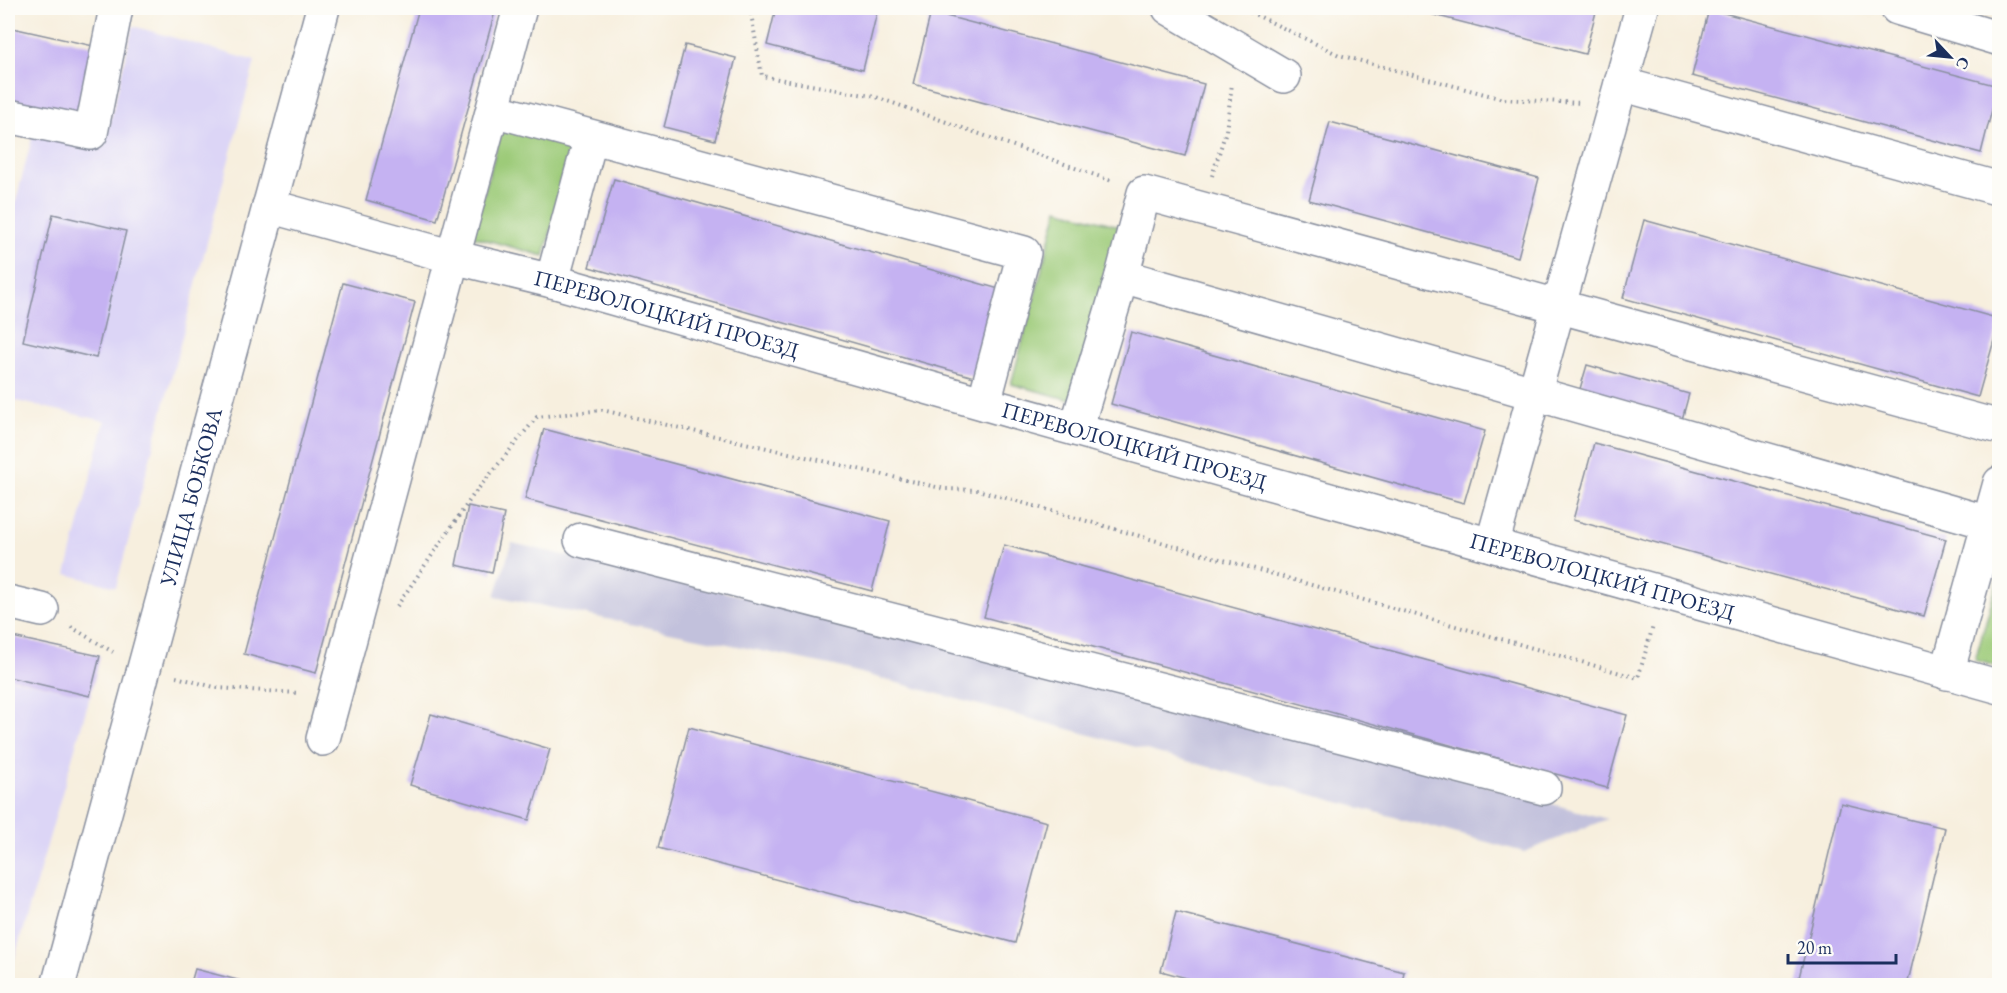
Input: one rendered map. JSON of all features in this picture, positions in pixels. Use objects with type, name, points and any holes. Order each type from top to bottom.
[{"type":"street","points":[[8,116],[91,133],[116,8]]},
{"type":"street","name":"УЛИЦА БОБКОВА","points":[[58,986],[323,8]]},
{"type":"street","points":[[323,739],[520,8]]},
{"type":"street","points":[[1169,8],[1284,76]]},
{"type":"street","points":[[1492,546],[1642,8]]},
{"type":"street","points":[[1897,8],[2000,39]]},
{"type":"street","points":[[1617,96],[2000,189]]},
{"type":"street","points":[[493,110],[1024,253],[984,403]]},
{"type":"street","points":[[552,281],[591,137]]},
{"type":"street","points":[[1076,429],[1122,276],[1144,193],[2000,427]]},
{"type":"street","name":"ПЕРЕВОЛОЦКИЙ ПРОЕЗД","points":[[269,206],[453,257],[552,281],[2000,687]]},
{"type":"street","points":[[1122,276],[1994,525]]},
{"type":"street","points":[[1947,673],[1994,525],[2000,483]]},
{"type":"street","points":[[581,540],[1544,788]]},
{"type":"street","points":[[8,602],[42,610]]},
{"type":"path","points":[[750,8],[762,76],[876,97],[1144,193]]},
{"type":"path","points":[[1246,8],[1339,55],[1503,99],[1588,103],[1617,96]]},
{"type":"path","points":[[1202,209],[1226,130],[1236,47]]},
{"type":"path","points":[[393,610],[474,494],[537,417],[602,410],[945,489],[978,490],[1638,678],[1663,593]]},
{"type":"shaded area","points":[[133,26],[255,61],[116,587],[66,574],[105,421],[8,399],[8,232],[33,134],[104,147]]},
{"type":"shaded area","points":[[512,543],[924,638],[1397,761],[1607,819],[1524,852],[835,666],[495,596]]},
{"type":"shaded area","points":[[8,678],[90,696],[8,981]]},
{"type":"green space","points":[[503,125],[575,145],[544,256],[472,236]]},
{"type":"green space","points":[[1058,209],[1119,226],[1071,400],[1011,384]]},
{"type":"green space","points":[[1999,575],[1999,667],[1975,660]]},
{"type":"building","points":[[419,8],[496,8],[437,220],[366,200]]},
{"type":"building","points":[[776,8],[878,8],[863,70],[767,45]]},
{"type":"building","points":[[1407,8],[1597,8],[1585,54]]},
{"type":"building","points":[[1709,9],[1998,86],[1981,153],[1692,76]]},
{"type":"building","points":[[931,12],[1204,84],[1185,156],[913,84]]},
{"type":"building","points":[[8,27],[98,47],[82,120],[8,104]]},
{"type":"building","points":[[685,45],[736,58],[715,140],[664,127]]},
{"type":"building","points":[[1330,122],[1539,178],[1518,257],[1309,200]]},
{"type":"building","points":[[614,179],[999,289],[974,377],[589,267]]},
{"type":"building","points":[[53,214],[126,231],[96,358],[23,341]]},
{"type":"building","points":[[1644,220],[2000,319],[1978,397],[1623,298]]},
{"type":"building","points":[[343,283],[415,302],[316,673],[244,654]]},
{"type":"building","points":[[1131,332],[1485,431],[1464,503],[1111,404]]},
{"type":"building","points":[[1587,365],[1689,394],[1680,427],[1577,399]]},
{"type":"building","points":[[544,429],[890,521],[872,591],[525,499]]},
{"type":"building","points":[[1594,443],[1946,539],[1924,616],[1573,520]]},
{"type":"building","points":[[8,462],[13,463],[8,483]]},
{"type":"building","points":[[468,506],[504,514],[492,573],[456,565]]},
{"type":"building","points":[[1004,545],[1627,715],[1607,788],[984,617]]},
{"type":"building","points":[[8,636],[100,656],[90,696],[8,677]]},
{"type":"building","points":[[431,714],[550,749],[529,820],[410,785]]},
{"type":"building","points":[[689,727],[1047,822],[1015,943],[658,848]]},
{"type":"building","points":[[1841,803],[1945,828],[1907,986],[1797,986]]},
{"type":"building","points":[[1176,912],[1404,972],[1401,986],[1215,986],[1161,971]]},
{"type":"building","points":[[195,969],[257,985],[257,986],[190,986]]}]
